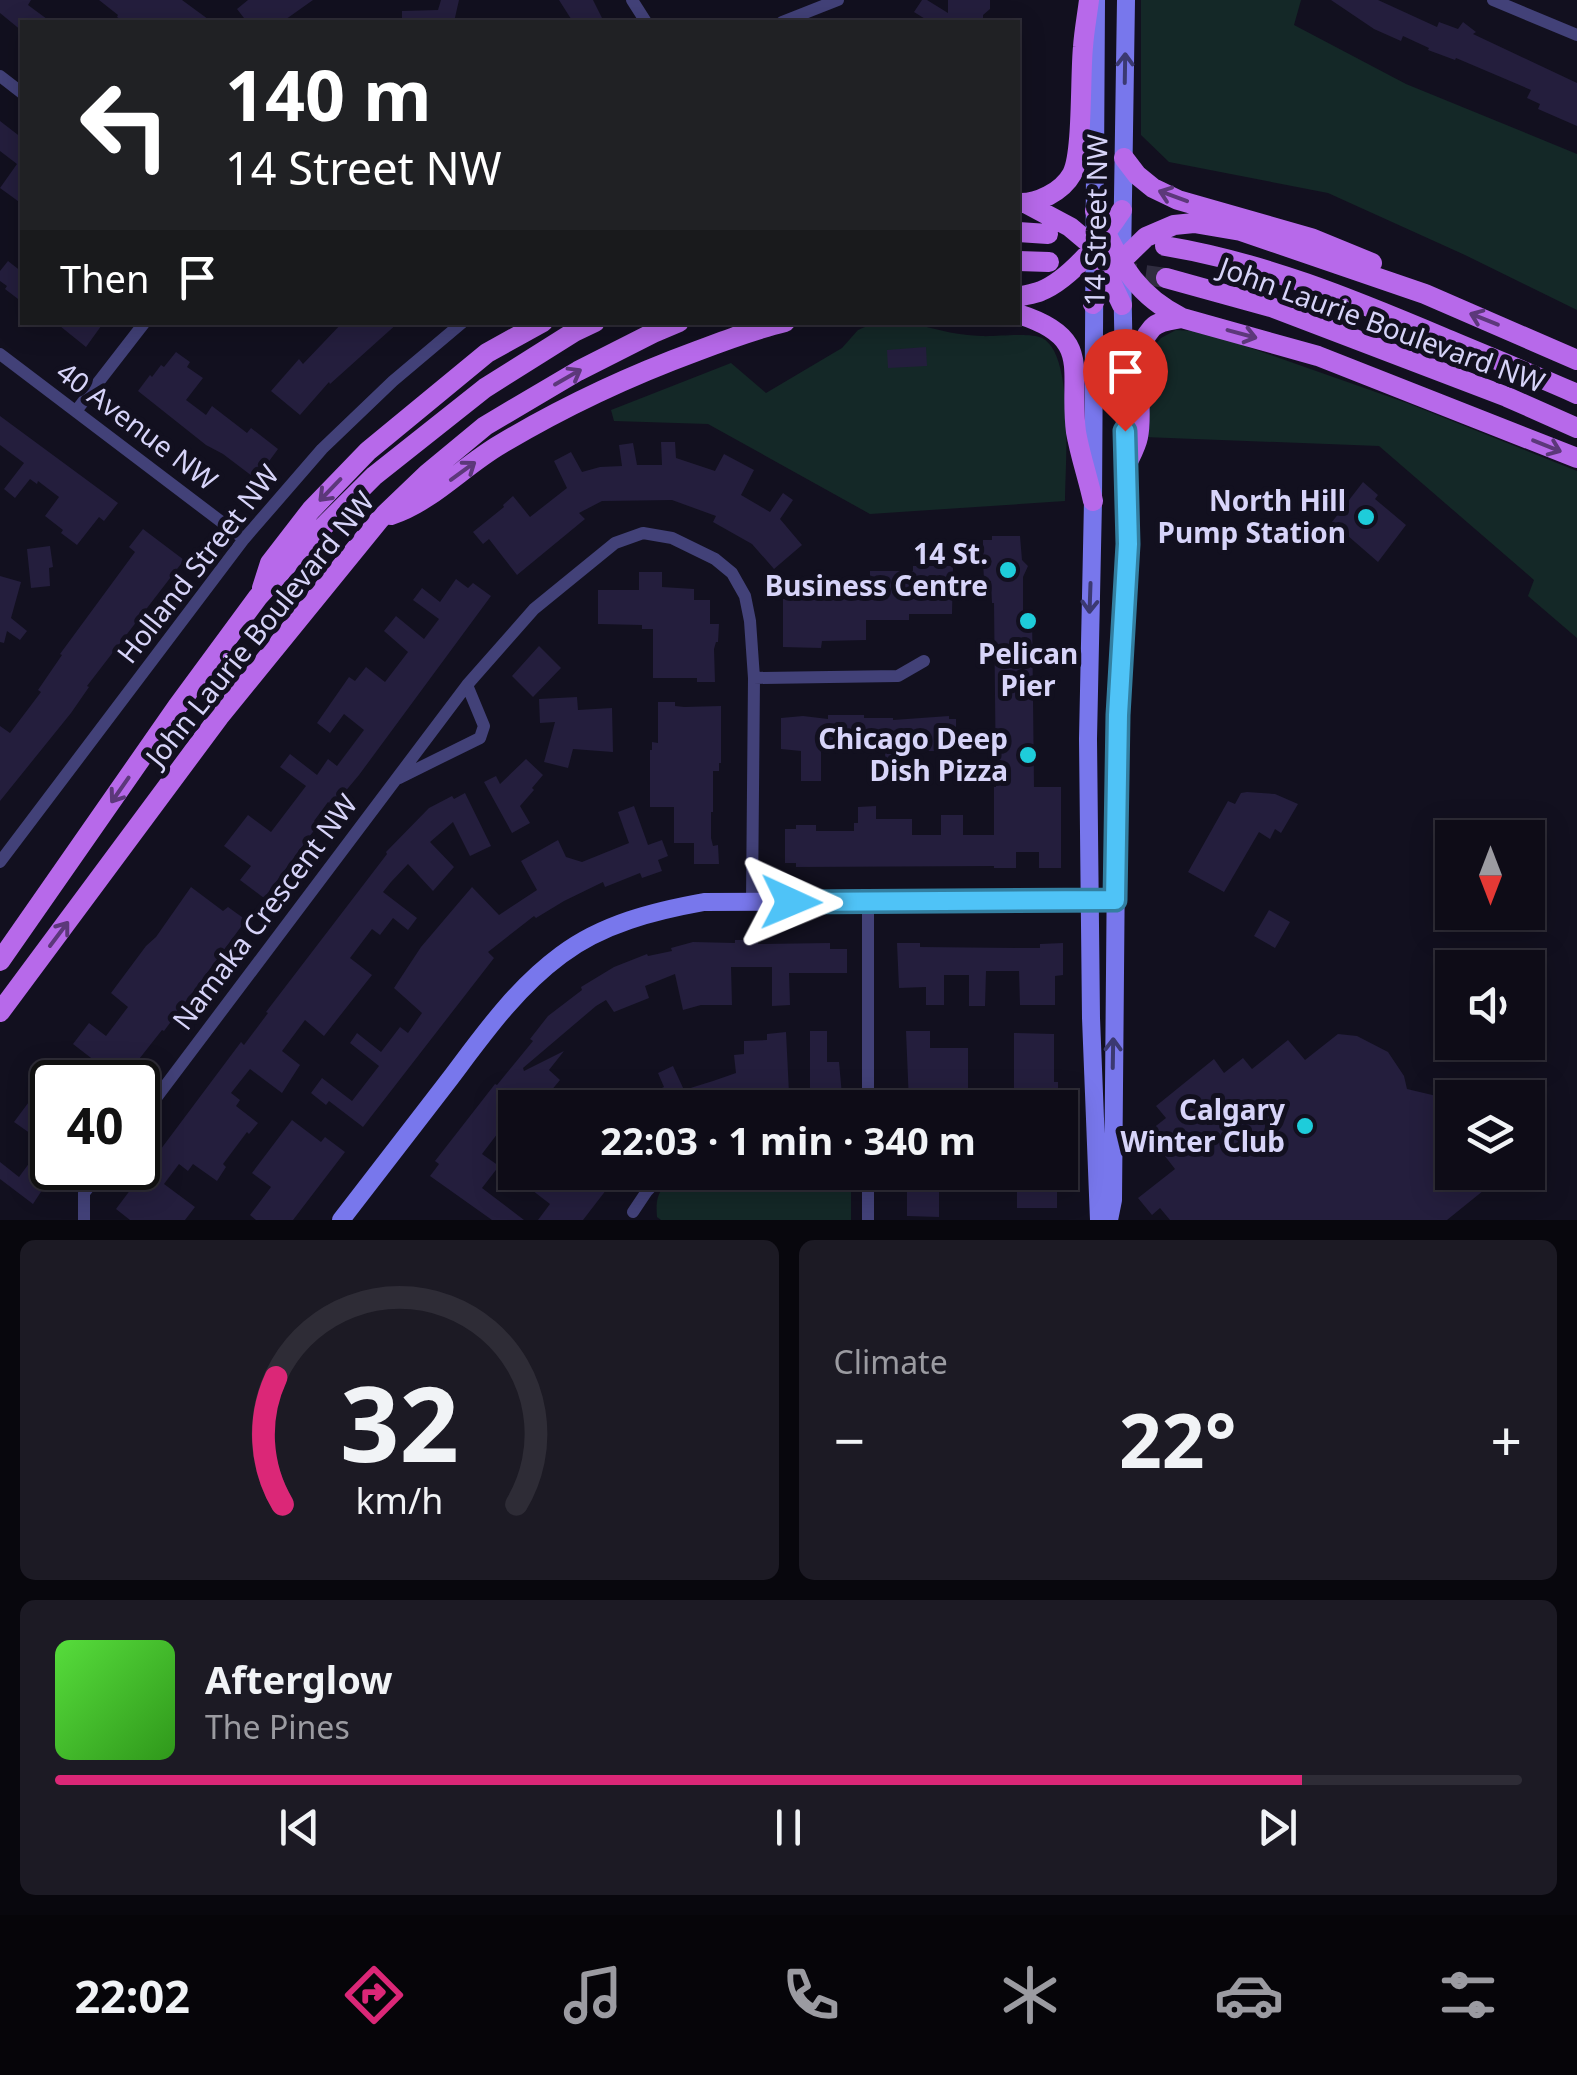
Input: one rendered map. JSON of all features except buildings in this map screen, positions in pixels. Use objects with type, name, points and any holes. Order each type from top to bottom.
[{"type":"main road","points":[[1021,203],[1045,197],[1073,173],[1082,48],[1093,0]]},
{"type":"main road","name":"14 Street NW","points":[[1093,0],[1095,211]]},
{"type":"main road","name":"14 Street NW","points":[[1114,268],[1122,210],[1126,0]]},
{"type":"main road","points":[[1124,158],[1152,188],[1178,200],[1311,238],[1402,276],[1425,294]]},
{"type":"main road","points":[[1021,203],[1101,241]]},
{"type":"main road","points":[[1020,296],[1056,283],[1101,241],[1122,210]]},
{"type":"main road","points":[[1095,211],[1122,306]]},
{"type":"main road","points":[[1093,304],[1114,268],[1146,236],[1174,225],[1194,223],[1240,231],[1425,294],[1577,360]]},
{"type":"main road","points":[[1020,232],[1048,234]]},
{"type":"main road","name":"14 Street NW","points":[[1100,1220],[1091,1018],[1089,642],[1093,304],[1101,241]]},
{"type":"main road","name":"John Laurie Boulevard NW","points":[[1165,246],[1210,253],[1308,283],[1577,394]]},
{"type":"main road","points":[[1020,262],[1049,262]]},
{"type":"main road","points":[[1114,268],[1162,308],[1182,318],[1318,356],[1577,458]]},
{"type":"main road","name":"John Laurie Boulevard NW","points":[[1166,278],[1271,307],[1507,397],[1577,428]]},
{"type":"main road","name":"14 Street NW","points":[[1109,1220],[1117,728],[1128,544],[1122,306]]},
{"type":"main road","points":[[1020,315],[1050,328],[1070,346],[1075,364],[1076,432],[1093,501]]},
{"type":"main road","points":[[1126,466],[1138,437],[1139,362],[1144,344],[1152,329],[1182,318]]},
{"type":"main road","points":[[258,598],[270,563],[311,510],[368,450],[486,354],[538,325]]},
{"type":"main road","name":"John Laurie Boulevard NW","points":[[0,960],[177,707],[258,598],[309,541],[374,476],[486,388],[589,325]]},
{"type":"main road","name":"John Laurie Boulevard NW","points":[[0,1012],[218,718],[380,519],[485,426],[578,371],[670,325]]},
{"type":"main road","points":[[380,519],[412,508],[498,445],[583,400],[660,364],[775,325]]},
{"type":"main road","points":[[341,1220],[521,989],[562,953],[607,928],[662,909],[704,902],[1115,900]]},
{"type":"street","points":[[787,20],[838,0]]},
{"type":"street","points":[[1493,0],[1577,35]]},
{"type":"street","points":[[0,76],[20,91]]},
{"type":"street","points":[[76,411],[143,325]]},
{"type":"street","name":"Holland Street NW","points":[[0,862],[244,539],[322,449],[392,381],[460,325]]},
{"type":"street","name":"40 Avenue NW","points":[[0,354],[244,539]]},
{"type":"street","name":"Namaka Crescent NW","points":[[160,1093],[467,685],[534,609],[615,543],[643,533],[672,538],[715,559],[732,573],[745,596],[754,678],[752,901]]},
{"type":"street","points":[[754,678],[898,676],[924,661]]},
{"type":"street","name":"Namaka Crescent NW","points":[[397,778],[480,738],[484,726],[467,685]]},
{"type":"street","points":[[868,903],[868,1090]]},
{"type":"street","points":[[84,1220],[86,1190]]},
{"type":"street","points":[[635,1217],[647,1190]]},
{"type":"street","points":[[868,1190],[868,1220]]},
{"type":"green space","points":[[1141,0],[1301,0],[1294,25],[1406,84],[1577,154],[1577,310],[1328,193],[1169,162],[1141,135]]},
{"type":"green space","points":[[920,325],[973,335],[1036,336],[1052,348],[1064,388],[1065,501],[870,514],[708,424],[614,421],[611,410],[731,363],[766,393],[842,348],[858,330]]},
{"type":"green space","points":[[1176,330],[1222,338],[1407,403],[1577,471],[1577,638],[1528,596],[1534,580],[1379,446],[1144,437],[1149,352],[1161,338]]},
{"type":"green space","points":[[662,1190],[851,1190],[851,1220],[661,1220],[657,1217]]},
{"type":"tunnel","points":[[1116,271],[1166,278]]},
{"type":"place","name":"North Hill Pump Station","points":[[1366,517]]},
{"type":"place","name":"14 St. Business Centre","points":[[1008,570]]},
{"type":"place","name":"Pelican Pier","points":[[1028,621]]},
{"type":"place","name":"Chicago Deep Dish Pizza","points":[[1028,755]]},
{"type":"place","name":"Calgary Winter Club","points":[[1305,1126]]},
{"type":"route","points":[[791,902],[1115,900],[1121,624],[1128,544],[1125,431]]}]
